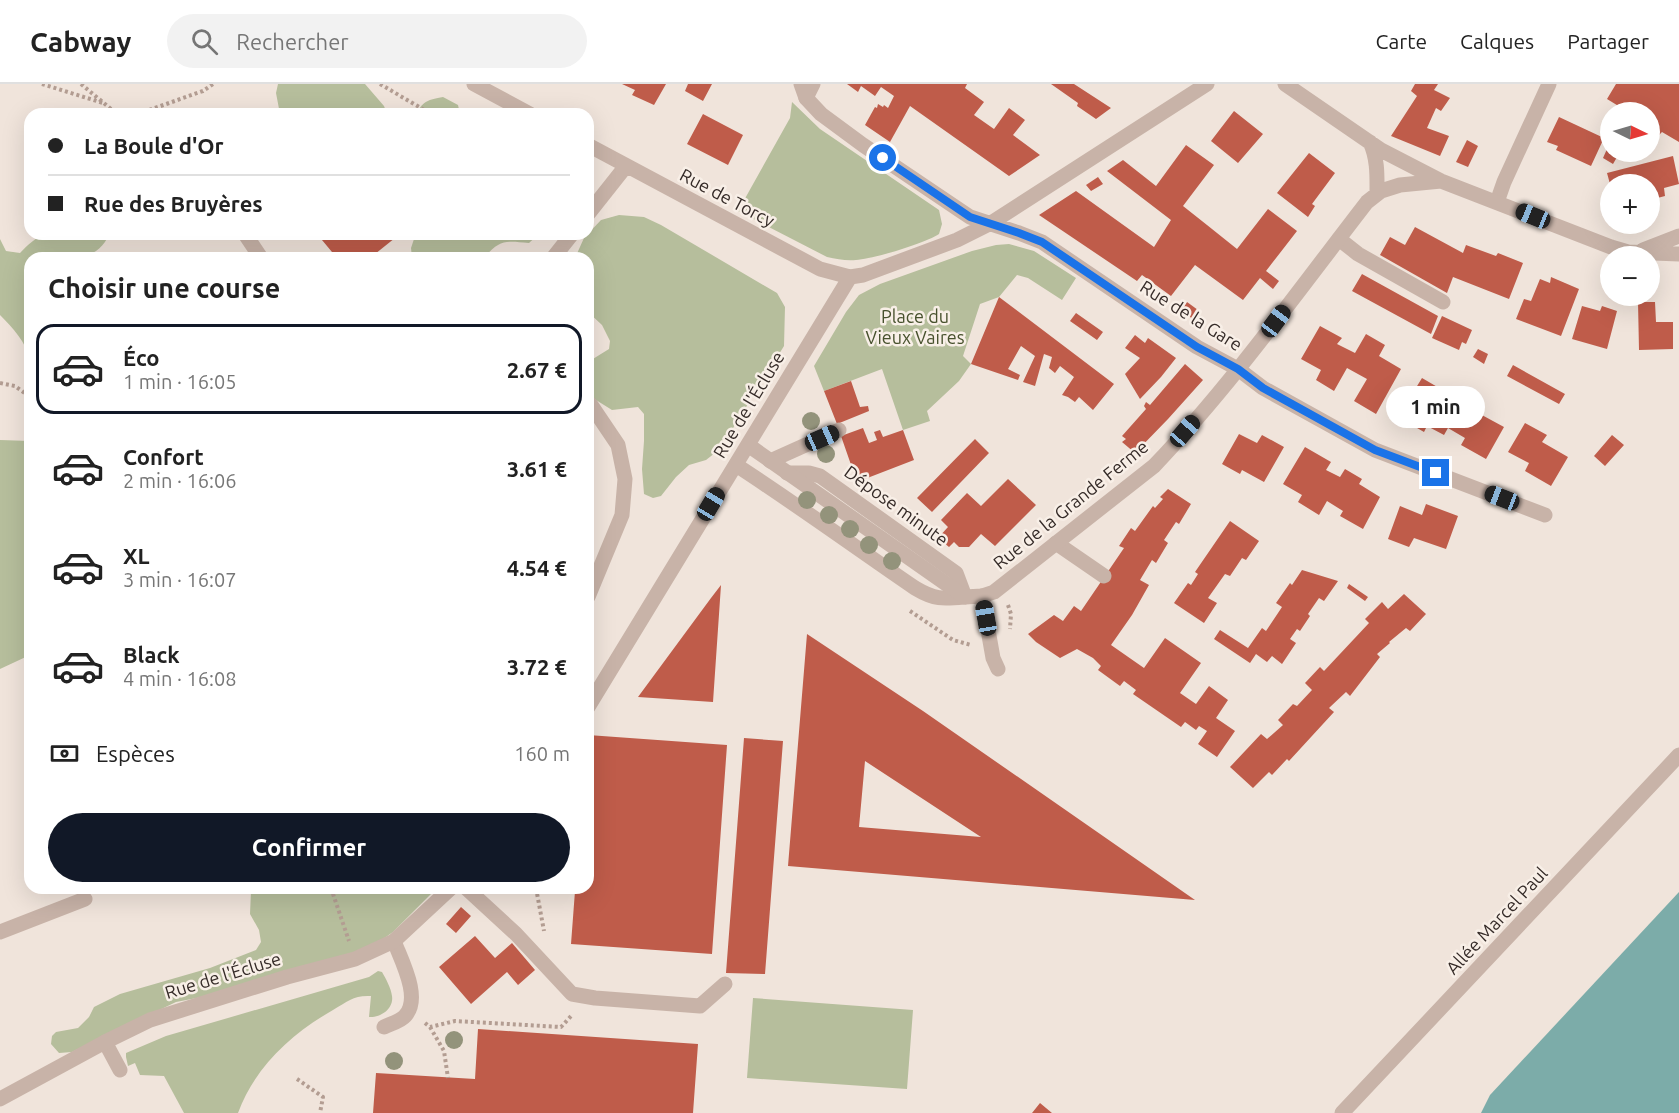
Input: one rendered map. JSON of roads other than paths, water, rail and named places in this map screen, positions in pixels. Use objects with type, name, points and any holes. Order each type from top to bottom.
[{"type":"street","points":[[474,84],[519,108]]},
{"type":"street","points":[[850,277],[863,275],[957,240],[991,223],[1207,84]]},
{"type":"street","points":[[1285,84],[1381,150],[1442,181]]},
{"type":"street","points":[[1497,202],[1548,84]]},
{"type":"street","points":[[807,89],[821,114],[863,145],[970,217],[991,223]]},
{"type":"street","points":[[1370,142],[1376,161],[1377,194]]},
{"type":"street","name":"Rue de Torcy","points":[[594,149],[820,269],[850,277]]},
{"type":"street","points":[[594,206],[626,166]]},
{"type":"street","name":"Rue de la Gare","points":[[991,223],[1042,242],[1197,347],[1238,369],[1367,202],[1381,191],[1400,185],[1442,181],[1606,246]]},
{"type":"street","name":"Rue de la Gare","points":[[1653,246],[1679,236]]},
{"type":"street","points":[[1339,239],[1358,254],[1443,302]]},
{"type":"street","points":[[558,252],[567,240]]},
{"type":"street","name":"Rue de la Gare","points":[[1660,253],[1679,254]]},
{"type":"street","name":"Rue de l'Écluse","points":[[594,697],[850,277]]},
{"type":"street","points":[[1238,369],[1263,388],[1375,450],[1545,515]]},
{"type":"street","name":"Rue de la Grande Ferme","points":[[736,465],[927,595],[944,599],[982,596],[1005,585],[1154,466],[1238,369]]},
{"type":"street","points":[[594,411],[618,445],[625,479],[622,515],[594,583]]},
{"type":"street","points":[[770,461],[839,430]]},
{"type":"street","points":[[748,445],[965,597]]},
{"type":"street","points":[[1056,543],[1104,576]]},
{"type":"street","points":[[982,596],[993,658],[998,669]]},
{"type":"street","name":"Allée Marcel Paul","points":[[1342,1113],[1679,754]]},
{"type":"street","name":"Rue de l'Écluse","points":[[0,1099],[105,1041],[150,1020],[287,976],[356,959],[394,941],[445,894]]},
{"type":"street","points":[[473,894],[516,934],[568,990],[578,996],[700,1006],[725,984]]},
{"type":"street","points":[[0,932],[85,899]]},
{"type":"street","points":[[384,1026],[405,1017],[412,996],[411,987],[394,941]]},
{"type":"street","points":[[105,1041],[120,1070]]},
{"type":"water","points":[[1679,892],[1679,1113],[1481,1113],[1490,1095]]},
{"type":"park label","name":"Place du Vieux Vaires","points":[[915,327]]}]
